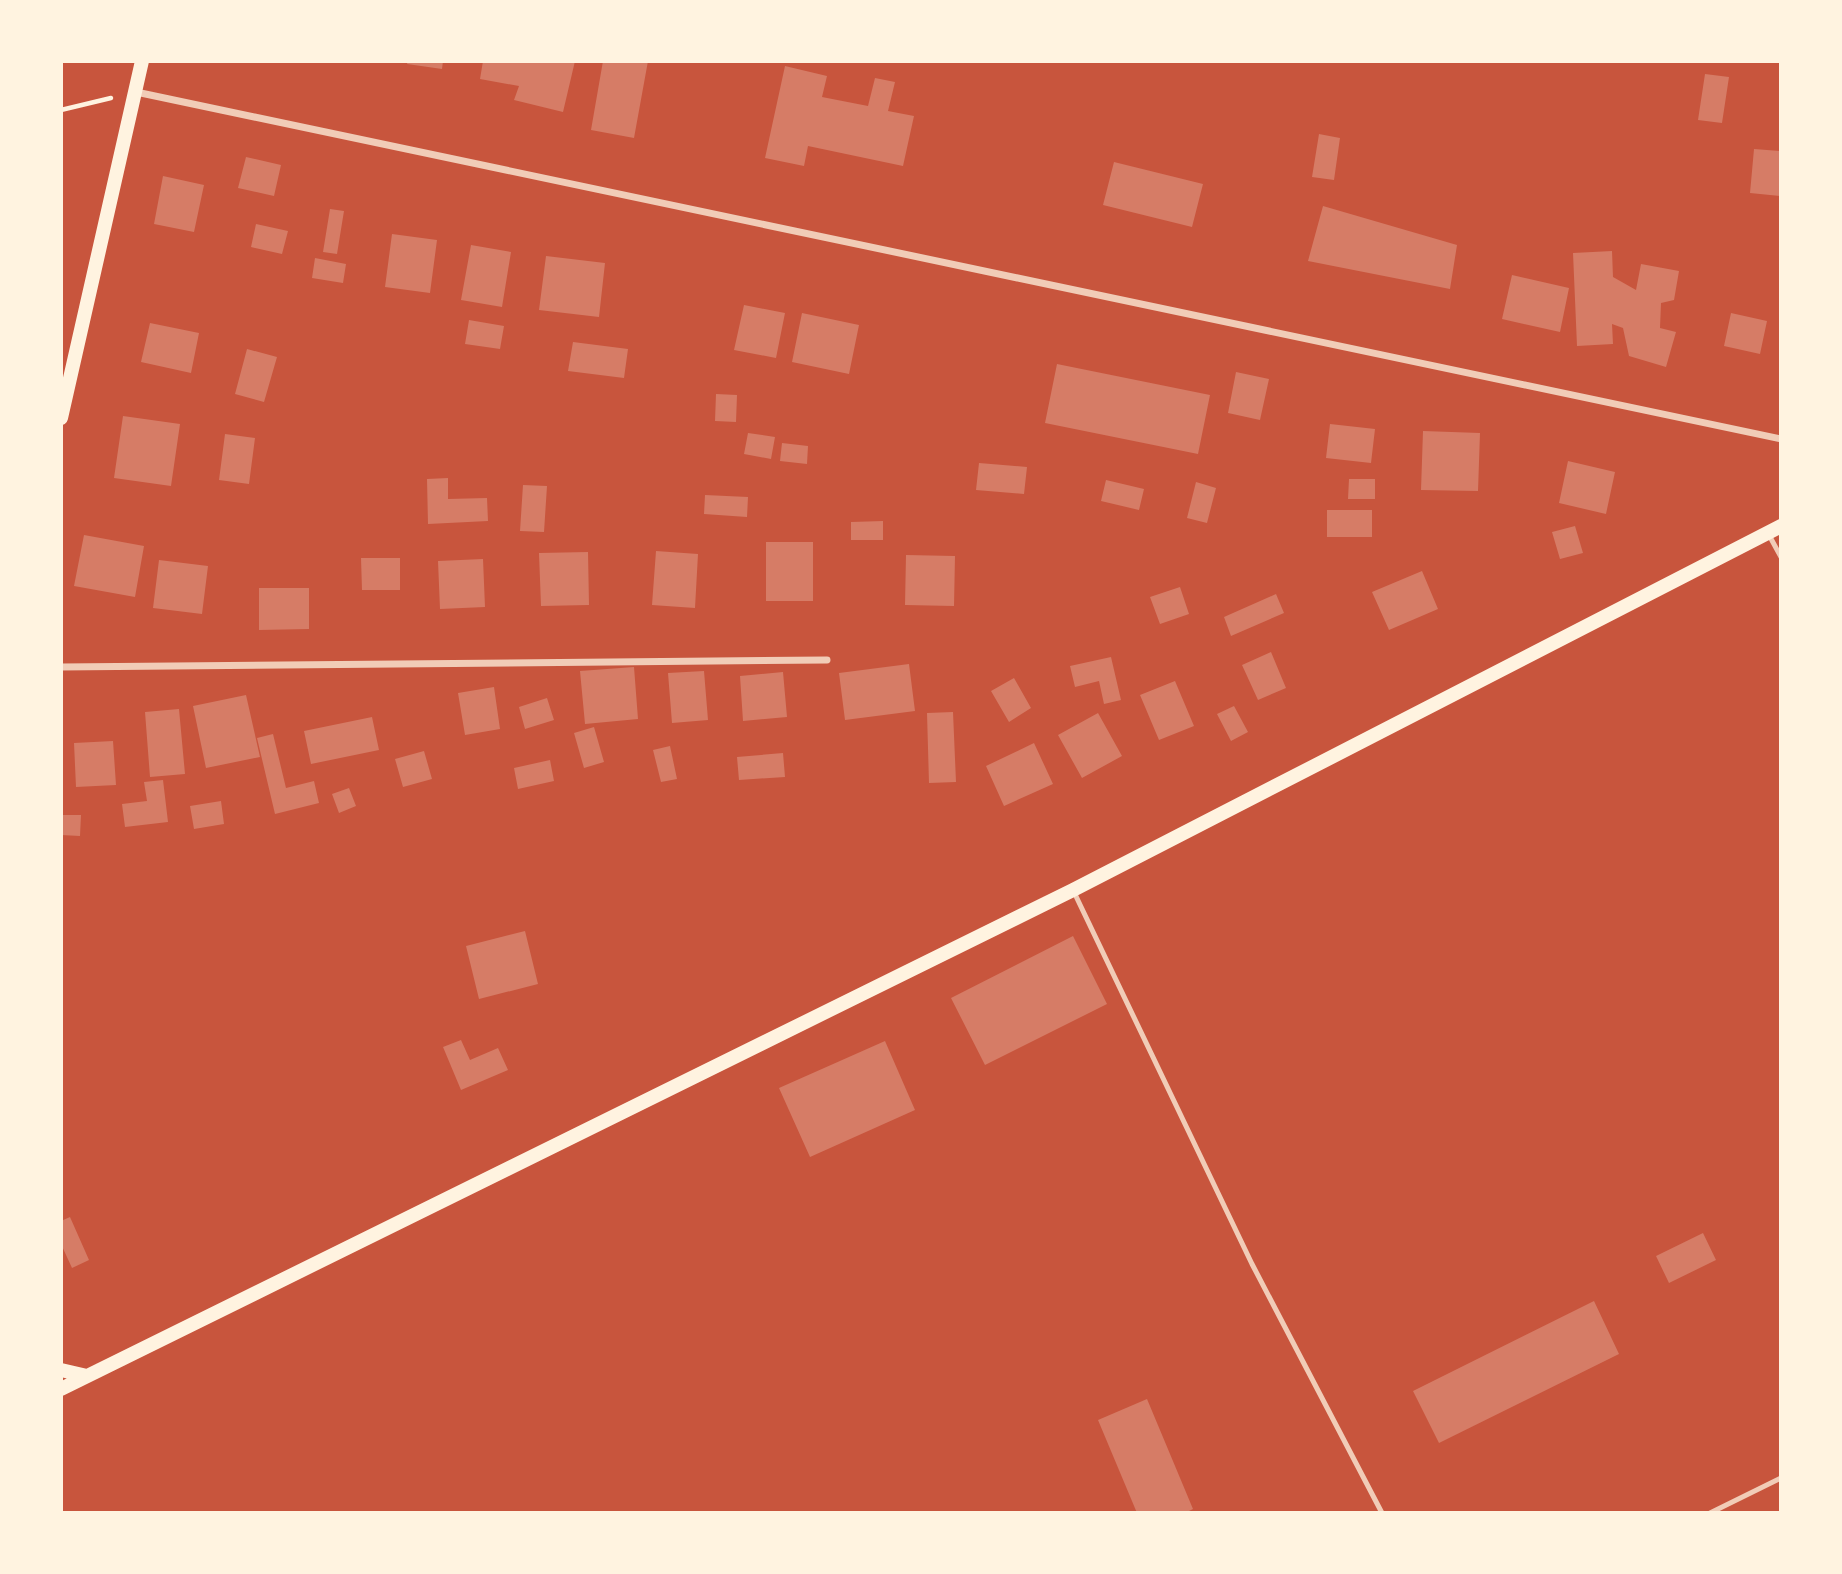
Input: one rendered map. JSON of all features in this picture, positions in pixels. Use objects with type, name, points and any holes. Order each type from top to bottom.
[{"type":"main road","points":[[61,418],[142,61]]},
{"type":"main road","points":[[61,1389],[1073,890],[1774,530]]},
{"type":"main road","points":[[61,1370],[87,1376]]},
{"type":"street","points":[[135,92],[1781,439]]},
{"type":"street","points":[[61,667],[827,660]]},
{"type":"lane","points":[[1774,530],[1781,557]]},
{"type":"lane","points":[[1073,890],[1252,1264],[1381,1513]]},
{"type":"lane","points":[[1710,1513],[1781,1478]]},
{"type":"path","points":[[61,110],[135,92]]},
{"type":"building","points":[[408,61],[443,61],[442,69],[407,64]]},
{"type":"building","points":[[483,61],[575,61],[563,112],[514,100],[519,86],[480,79]]},
{"type":"building","points":[[603,61],[648,61],[634,138],[591,130]]},
{"type":"building","points":[[785,66],[827,76],[822,97],[868,106],[875,78],[895,82],[888,111],[914,116],[903,166],[808,146],[804,166],[765,158]]},
{"type":"building","points":[[1705,74],[1729,77],[1722,123],[1698,120]]},
{"type":"building","points":[[1319,134],[1340,138],[1334,180],[1312,177]]},
{"type":"building","points":[[1754,149],[1781,151],[1781,196],[1750,193]]},
{"type":"building","points":[[246,157],[281,165],[274,196],[238,188]]},
{"type":"building","points":[[1114,162],[1203,184],[1192,227],[1103,205]]},
{"type":"building","points":[[163,176],[204,185],[194,232],[154,224]]},
{"type":"building","points":[[1323,206],[1457,245],[1450,289],[1308,261]]},
{"type":"building","points":[[330,209],[344,211],[337,254],[323,252]]},
{"type":"building","points":[[256,224],[288,231],[282,254],[251,247]]},
{"type":"building","points":[[392,234],[437,240],[430,293],[385,287]]},
{"type":"building","points":[[471,245],[511,252],[502,307],[461,300]]},
{"type":"building","points":[[1612,251],[1613,277],[1636,290],[1641,264],[1679,271],[1674,300],[1661,303],[1660,328],[1676,332],[1666,367],[1629,356],[1623,328],[1612,324],[1613,344],[1577,346],[1573,253]]},
{"type":"building","points":[[546,256],[605,263],[599,317],[539,310]]},
{"type":"building","points":[[315,258],[346,264],[343,283],[312,278]]},
{"type":"building","points":[[1512,275],[1569,288],[1560,332],[1502,319]]},
{"type":"building","points":[[744,305],[785,313],[776,358],[734,350]]},
{"type":"building","points":[[802,313],[859,325],[849,374],[792,362]]},
{"type":"building","points":[[1731,313],[1767,321],[1760,354],[1724,346]]},
{"type":"building","points":[[469,320],[504,326],[500,349],[465,344]]},
{"type":"building","points":[[150,323],[199,333],[191,373],[141,362]]},
{"type":"building","points":[[573,342],[628,349],[624,378],[568,371]]},
{"type":"building","points":[[247,349],[277,357],[264,402],[235,394]]},
{"type":"building","points":[[1057,364],[1210,395],[1198,454],[1045,423]]},
{"type":"building","points":[[1236,372],[1269,379],[1260,420],[1228,413]]},
{"type":"building","points":[[716,394],[737,395],[736,422],[715,421]]},
{"type":"building","points":[[123,416],[180,424],[171,486],[114,478]]},
{"type":"building","points":[[1330,424],[1375,429],[1371,463],[1326,458]]},
{"type":"building","points":[[1423,431],[1480,433],[1478,491],[1421,490]]},
{"type":"building","points":[[748,433],[775,437],[771,459],[744,454]]},
{"type":"building","points":[[225,434],[255,438],[249,484],[219,480]]},
{"type":"building","points":[[782,443],[808,446],[807,464],[780,461]]},
{"type":"building","points":[[1568,461],[1615,472],[1606,514],[1559,503]]},
{"type":"building","points":[[979,463],[1027,467],[1024,494],[976,490]]},
{"type":"building","points":[[448,478],[448,499],[487,498],[488,521],[428,524],[427,479]]},
{"type":"building","points":[[1349,479],[1375,479],[1375,499],[1348,499]]},
{"type":"building","points":[[1106,480],[1144,489],[1139,510],[1101,501]]},
{"type":"building","points":[[1196,482],[1216,488],[1207,523],[1187,518]]},
{"type":"building","points":[[523,485],[547,486],[544,532],[520,531]]},
{"type":"building","points":[[705,495],[748,497],[747,517],[704,514]]},
{"type":"building","points":[[1327,510],[1372,510],[1372,537],[1327,537]]},
{"type":"building","points":[[883,521],[883,540],[851,540],[851,522]]},
{"type":"building","points":[[1575,526],[1583,553],[1560,559],[1552,532]]},
{"type":"building","points":[[84,535],[144,546],[135,597],[74,586]]},
{"type":"building","points":[[766,542],[813,542],[813,601],[766,601]]},
{"type":"building","points":[[656,551],[698,554],[695,608],[652,605]]},
{"type":"building","points":[[588,552],[589,605],[541,606],[539,553]]},
{"type":"building","points":[[906,555],[955,556],[954,606],[905,605]]},
{"type":"building","points":[[361,558],[400,558],[400,590],[362,590]]},
{"type":"building","points":[[483,559],[485,607],[440,609],[438,561]]},
{"type":"building","points":[[159,560],[208,566],[202,614],[153,608]]},
{"type":"building","points":[[1422,571],[1438,609],[1389,630],[1372,592]]},
{"type":"building","points":[[1180,587],[1189,614],[1160,624],[1150,597]]},
{"type":"building","points":[[259,588],[309,588],[309,629],[259,630]]},
{"type":"building","points":[[1276,594],[1284,613],[1231,636],[1224,617]]},
{"type":"building","points":[[1271,652],[1286,688],[1258,700],[1242,665]]},
{"type":"building","points":[[1111,657],[1121,700],[1104,704],[1099,681],[1075,687],[1070,666]]},
{"type":"building","points":[[909,664],[915,711],[845,720],[839,673]]},
{"type":"building","points":[[634,667],[638,719],[585,724],[580,671]]},
{"type":"building","points":[[704,671],[708,720],[672,723],[668,673]]},
{"type":"building","points":[[783,672],[787,717],[743,721],[740,676]]},
{"type":"building","points":[[1014,678],[1031,708],[1009,722],[991,691]]},
{"type":"building","points":[[1175,681],[1194,726],[1159,740],[1140,695]]},
{"type":"building","points":[[494,687],[500,729],[465,735],[458,693]]},
{"type":"building","points":[[246,695],[260,757],[206,768],[193,706]]},
{"type":"building","points":[[547,698],[554,720],[525,729],[519,707]]},
{"type":"building","points":[[1234,706],[1248,732],[1231,741],[1217,714]]},
{"type":"building","points":[[179,709],[185,774],[150,777],[145,712]]},
{"type":"building","points":[[953,712],[956,782],[929,783],[927,713]]},
{"type":"building","points":[[1098,713],[1122,756],[1082,778],[1058,735]]},
{"type":"building","points":[[372,717],[379,750],[311,764],[304,731]]},
{"type":"building","points":[[594,727],[604,762],[584,768],[574,733]]},
{"type":"building","points":[[273,734],[286,788],[314,781],[319,803],[275,814],[257,738]]},
{"type":"building","points":[[113,741],[116,785],[76,787],[74,743]]},
{"type":"building","points":[[1034,743],[1053,784],[1004,806],[986,766]]},
{"type":"building","points":[[670,746],[677,779],[661,782],[653,750]]},
{"type":"building","points":[[424,751],[432,779],[403,787],[395,759]]},
{"type":"building","points":[[783,753],[785,777],[739,780],[737,757]]},
{"type":"building","points":[[550,760],[554,781],[518,789],[514,768]]},
{"type":"building","points":[[163,780],[168,822],[125,827],[122,804],[147,801],[144,782]]},
{"type":"building","points":[[349,788],[356,806],[339,813],[332,794]]},
{"type":"building","points":[[221,801],[224,824],[194,829],[190,806]]},
{"type":"building","points":[[61,815],[81,815],[80,836],[61,835]]},
{"type":"building","points":[[525,931],[538,984],[479,999],[466,946]]},
{"type":"building","points":[[1073,936],[1107,1004],[985,1065],[951,998]]},
{"type":"building","points":[[461,1040],[470,1060],[498,1048],[508,1070],[461,1090],[443,1047]]},
{"type":"building","points":[[885,1041],[915,1110],[810,1157],[779,1088]]},
{"type":"building","points":[[70,1217],[89,1260],[72,1268],[61,1244],[61,1221]]},
{"type":"building","points":[[1703,1233],[1716,1260],[1669,1283],[1656,1256]]},
{"type":"building","points":[[1594,1301],[1619,1354],[1439,1443],[1413,1391]]},
{"type":"building","points":[[1147,1399],[1193,1509],[1185,1513],[1137,1513],[1098,1420]]}]
